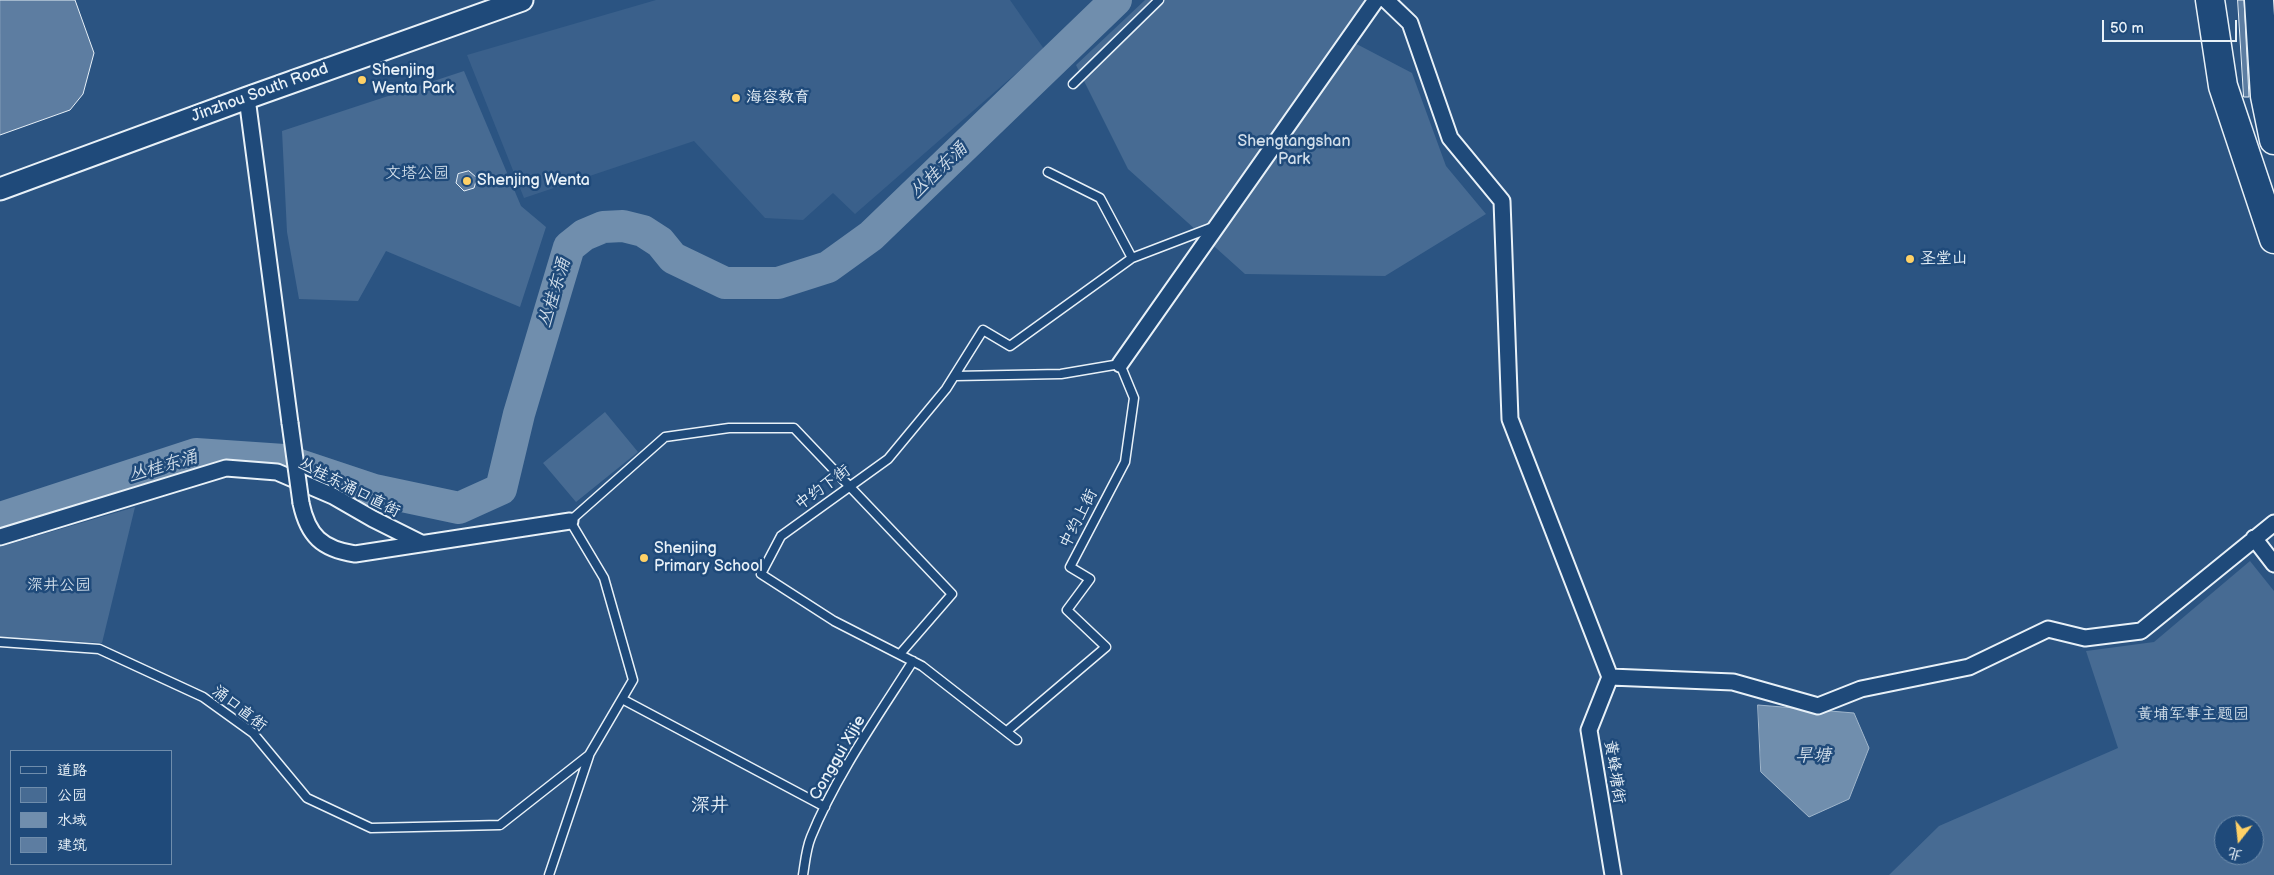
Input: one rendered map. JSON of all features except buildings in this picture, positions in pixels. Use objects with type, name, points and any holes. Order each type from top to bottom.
[{"type":"highway","points":[[2210,0],[2223,86],[2274,239]]},
{"type":"highway","points":[[2259,0],[2265,96],[2274,140]]},
{"type":"main road","name":"Jinzhou South Road","points":[[0,189],[522,0]]},
{"type":"street","points":[[1120,364],[1376,0]]},
{"type":"street","points":[[1386,0],[1410,23],[1450,138],[1502,201],[1510,419],[1610,677],[1733,682],[1818,706],[1861,689],[1969,667],[2048,629],[2085,638],[2141,631],[2274,523]]},
{"type":"street","points":[[247,98],[304,519],[312,533],[324,544],[339,551],[355,554],[570,521]]},
{"type":"street","name":"丛桂东涌口直街","points":[[0,537],[226,468],[277,472],[334,496],[373,519],[421,543]]},
{"type":"street","points":[[2254,538],[2274,564]]},
{"type":"street","name":"黄蜂塘街","points":[[1610,677],[1589,730],[1613,875]]},
{"type":"lane","points":[[1073,84],[1159,0]]},
{"type":"lane","points":[[1048,172],[1100,198],[1132,258],[1215,227]]},
{"type":"lane","name":"中约下街","points":[[1017,740],[922,666],[834,621],[761,574],[780,536],[888,459],[955,376],[983,330],[1010,346],[1132,258]]},
{"type":"lane","points":[[955,376],[1061,374],[1120,364]]},
{"type":"lane","name":"中约上街","points":[[1006,731],[1106,647],[1067,610],[1090,579],[1070,567],[1124,462],[1134,398],[1120,364]]},
{"type":"lane","points":[[549,875],[589,755],[633,680],[604,578],[570,521],[665,437],[729,428],[794,428],[952,594],[900,654]]},
{"type":"lane","name":"涌口直街","points":[[0,642],[99,648],[203,697],[253,733],[307,798],[371,828],[500,825],[589,755]]},
{"type":"lane","name":"Conggui Xijie","points":[[803,875],[810,839],[825,807],[871,726],[913,661]]},
{"type":"lane","points":[[622,699],[825,807]]},
{"type":"shaded area","name":"海容教育","points":[[656,0],[1010,0],[1044,49],[855,214],[833,193],[803,220],[765,218],[694,141],[524,198],[467,55]]},
{"type":"green space","name":"Shengtangshan Park","points":[[1145,0],[1371,0],[1347,39],[1412,73],[1446,166],[1486,214],[1385,276],[1245,274],[1128,169],[1076,65]]},
{"type":"green space","name":"文塔公园","points":[[464,71],[521,206],[546,227],[520,307],[386,251],[358,301],[299,299],[287,232],[282,131]]},
{"type":"green space","points":[[605,412],[638,452],[576,502],[543,463]]},
{"type":"green space","name":"深井公园","points":[[135,507],[102,643],[0,637],[0,547]]},
{"type":"green space","name":"黄埔军事主题园","points":[[2250,561],[2274,591],[2274,875],[1889,875],[1939,826],[2118,748],[2086,651],[2154,642]]},
{"type":"water","name":"旱塘","points":[[1758,705],[1854,713],[1869,748],[1849,799],[1809,817],[1761,772]]},
{"type":"waterway","name":"丛桂东涌","points":[[0,518],[196,454],[284,460],[374,490],[459,508],[501,489],[519,414],[569,247],[584,235],[603,227],[623,226],[643,231],[660,242],[673,258],[725,283],[778,283],[828,267],[871,236],[1116,0]]},
{"type":"place","name":"Shenjing Wenta Park","points":[[362,80]]},
{"type":"place","name":"海容教育","points":[[736,98]]},
{"type":"place","name":"Shenjing Wenta","points":[[467,181]]},
{"type":"place","name":"圣堂山","points":[[1910,259]]},
{"type":"place","name":"Shenjing Primary School","points":[[644,558]]},
{"type":"district","name":"深井","points":[[710,806]]}]
